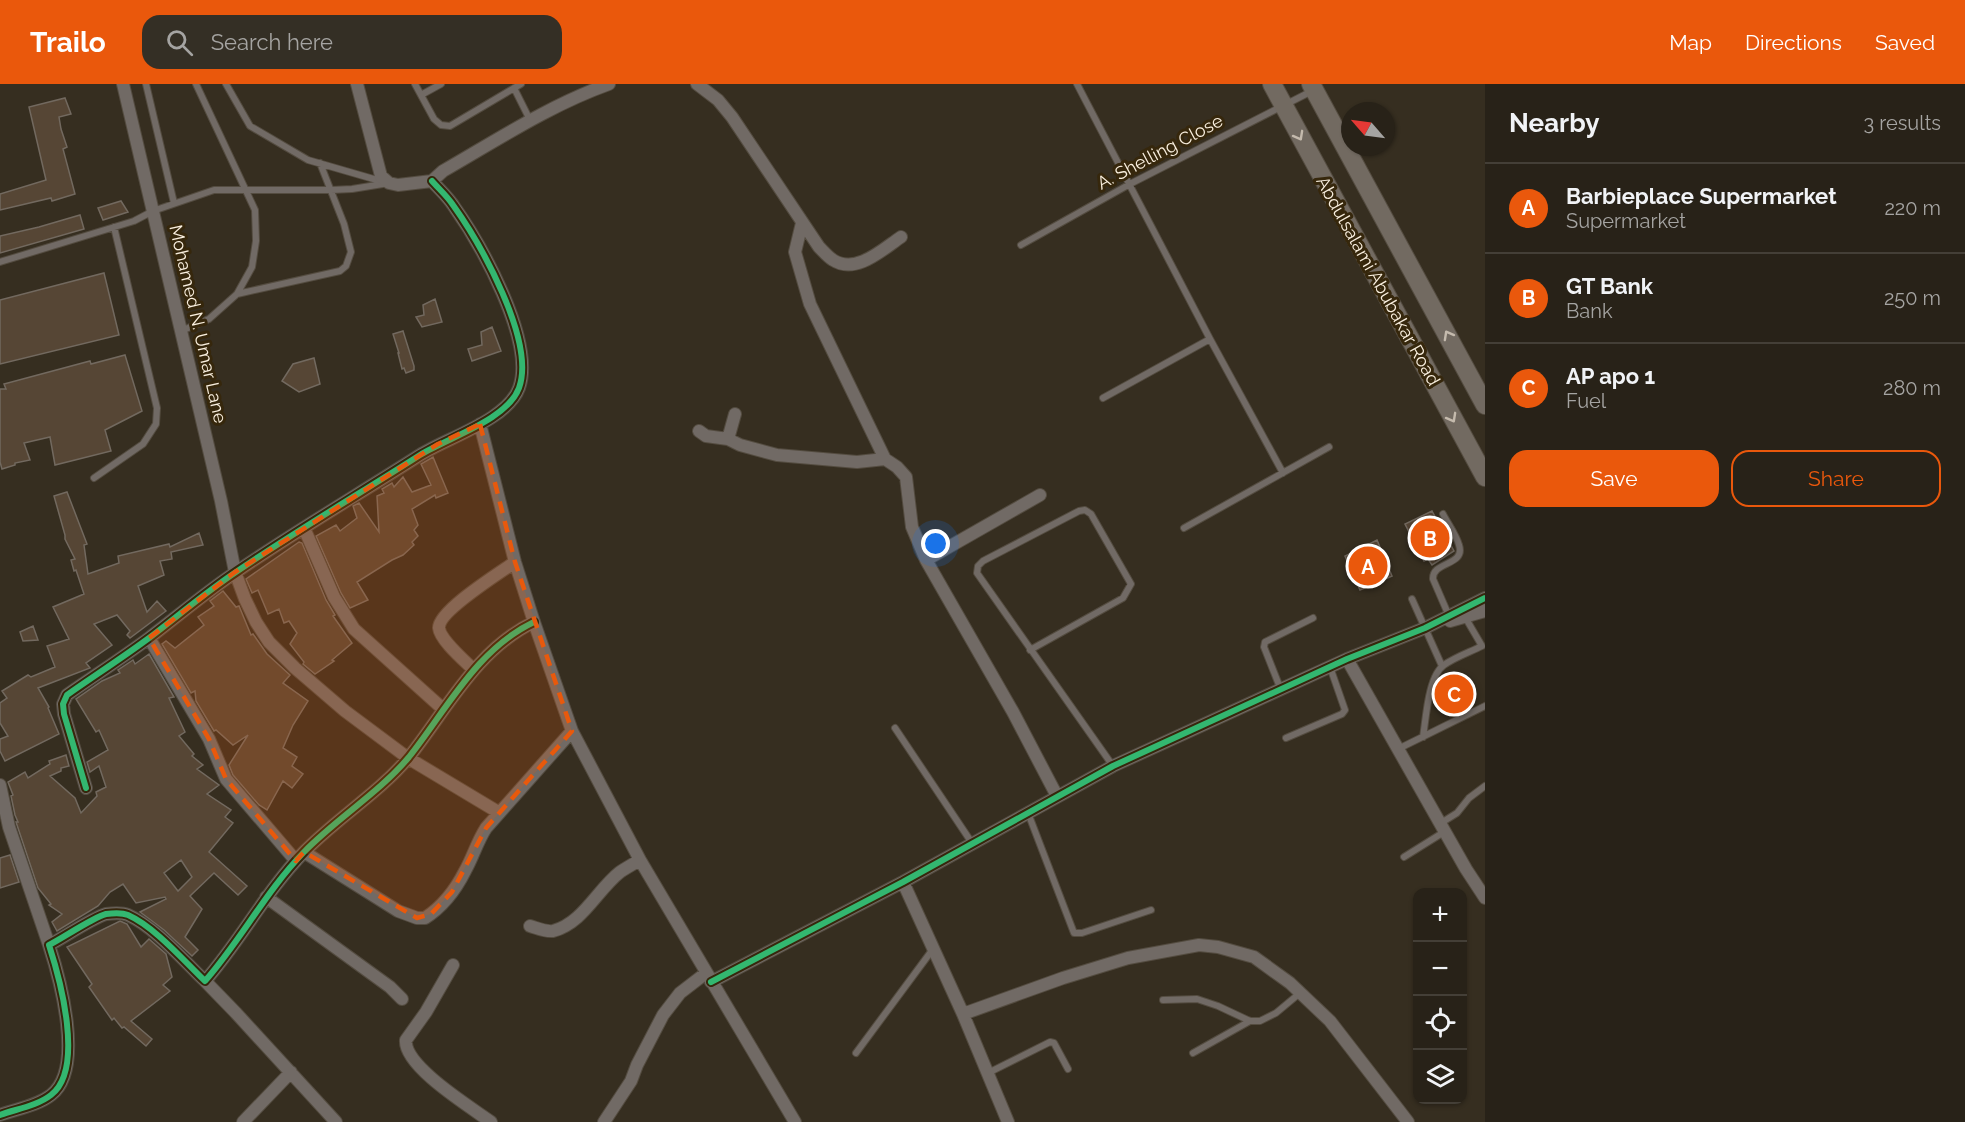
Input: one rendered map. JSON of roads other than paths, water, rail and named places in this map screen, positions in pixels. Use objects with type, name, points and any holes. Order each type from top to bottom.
[{"type":"main road","name":"Abdulsalami Abubakar Road","points":[[1272,84],[1485,477]]},
{"type":"main road","name":"Abdulsalami Abubakar Road","points":[[1313,87],[1485,405]]},
{"type":"street","name":"Mohamed N. Umar Lane","points":[[124,84],[221,501],[235,572],[248,607],[269,642],[345,711],[408,758],[498,812]]},
{"type":"street","points":[[357,84],[381,176],[389,183],[398,185],[432,181],[443,171],[530,120],[588,91],[609,84]]},
{"type":"street","points":[[697,84],[718,100],[732,117],[802,223],[819,247],[833,261],[847,265],[862,262],[901,237]]},
{"type":"street","points":[[86,788],[64,714],[64,699],[235,572],[438,444],[497,415],[516,395],[522,375],[521,348],[513,317],[477,242],[452,202],[432,181]]},
{"type":"street","points":[[802,223],[795,252],[810,304],[885,459],[906,477],[912,527],[926,560],[1058,796]]},
{"type":"street","points":[[728,439],[735,414]]},
{"type":"street","points":[[480,424],[515,562],[572,731],[640,860],[795,1122]]},
{"type":"street","points":[[699,431],[706,436],[728,439],[740,445],[777,455],[857,462],[885,459]]},
{"type":"street","points":[[926,560],[1040,495]]},
{"type":"street","points":[[304,528],[343,615],[354,629],[443,710]]},
{"type":"street","points":[[474,670],[450,646],[439,626],[459,601],[515,562]]},
{"type":"street","points":[[604,1122],[631,1081],[663,1016],[680,993],[903,882],[1113,766],[1347,659],[1425,628],[1485,598]]},
{"type":"street","points":[[1425,628],[1485,611]]},
{"type":"street","points":[[205,981],[266,897],[300,857],[334,824],[368,798],[408,758],[474,670],[498,644],[518,629],[534,622]]},
{"type":"street","points":[[149,638],[209,739],[226,779],[300,857],[398,911],[417,918],[425,918],[452,892],[466,871],[477,841],[498,812],[572,731]]},
{"type":"street","points":[[1347,659],[1466,869],[1485,898]]},
{"type":"street","points":[[0,785],[9,827],[58,973],[66,1009],[68,1053],[66,1073],[53,1094],[42,1101],[0,1115]]},
{"type":"street","points":[[530,926],[551,931],[580,916],[618,873],[640,860]]},
{"type":"street","points":[[903,882],[963,1014],[1008,1122]]},
{"type":"street","points":[[266,897],[390,987],[402,999]]},
{"type":"street","points":[[49,945],[102,915],[116,912],[127,915],[142,924],[168,945],[205,981],[336,1122]]},
{"type":"street","points":[[963,1014],[1063,978],[1128,958],[1199,945],[1218,947],[1254,957],[1270,967],[1300,993],[1330,1021],[1408,1122]]},
{"type":"street","points":[[453,964],[405,1045],[416,1063],[429,1077],[491,1122]]},
{"type":"street","points":[[243,1122],[291,1072]]},
{"type":"lane","points":[[146,84],[174,203]]},
{"type":"lane","points":[[182,331],[209,319],[237,294],[252,267],[256,242],[255,210],[196,84]]},
{"type":"lane","points":[[226,84],[250,126],[308,159],[389,183]]},
{"type":"lane","points":[[415,84],[434,119],[441,125],[450,126],[521,84]]},
{"type":"lane","points":[[421,95],[441,84]]},
{"type":"lane","points":[[1077,84],[1210,339],[1283,473]]},
{"type":"lane","name":"A. Shelling Close","points":[[1021,245],[1313,87]]},
{"type":"lane","points":[[514,88],[530,120]]},
{"type":"lane","points":[[237,294],[340,272],[346,266],[351,252],[344,224],[320,163]]},
{"type":"lane","points":[[0,261],[134,221],[153,211],[214,190],[331,190],[389,183]]},
{"type":"lane","points":[[94,478],[143,444],[156,424],[157,408],[114,227]]},
{"type":"lane","points":[[1103,398],[1210,339]]},
{"type":"lane","points":[[1184,528],[1329,447]]},
{"type":"lane","points":[[1030,650],[1123,598],[1131,584],[1091,514],[1085,510],[1060,520],[983,561],[978,566],[977,573],[1030,650],[1113,766]]},
{"type":"lane","points":[[1443,514],[1459,546],[1460,553],[1456,559],[1436,569],[1432,575],[1449,616]]},
{"type":"lane","points":[[1412,599],[1442,666]]},
{"type":"lane","points":[[1423,737],[1435,676],[1442,666],[1484,646],[1465,617]]},
{"type":"lane","points":[[1281,690],[1264,647],[1265,642],[1313,618]]},
{"type":"lane","points":[[1286,738],[1342,714],[1345,710],[1330,667]]},
{"type":"lane","points":[[1398,749],[1485,706]]},
{"type":"lane","points":[[895,728],[972,843]]},
{"type":"lane","points":[[1404,857],[1442,827],[1469,798],[1485,786]]},
{"type":"lane","points":[[1028,812],[1074,933],[1082,933],[1151,910]]},
{"type":"lane","points":[[856,1053],[933,948]]},
{"type":"lane","points":[[1163,1000],[1197,999],[1250,1021],[1260,1021],[1276,1013],[1300,993]]},
{"type":"lane","points":[[1192,1053],[1250,1021]]},
{"type":"lane","points":[[988,1073],[1050,1042],[1054,1044],[1068,1069]]},
{"type":"place","name":"GT Bank","points":[[1430,538]]},
{"type":"place","name":"Barbieplace Supermarket","points":[[1368,566]]},
{"type":"place","name":"AP apo 1","points":[[1454,694]]}]
